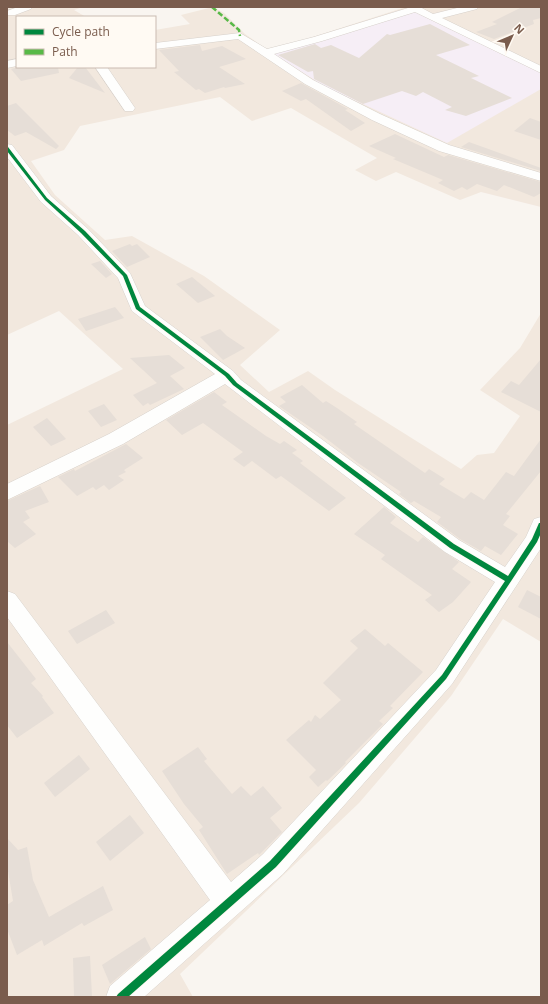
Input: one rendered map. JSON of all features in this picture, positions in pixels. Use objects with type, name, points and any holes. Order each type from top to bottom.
[{"type":"street","points":[[11,13],[27,7]]},
{"type":"street","points":[[432,17],[474,7]]},
{"type":"street","points":[[265,53],[318,39],[413,8],[541,70]]},
{"type":"street","points":[[156,46],[240,36],[309,82],[376,117],[444,148],[541,177]]},
{"type":"street","points":[[101,68],[130,108]]},
{"type":"street","points":[[7,148],[46,198],[83,232],[125,276],[138,308],[227,375],[235,384],[452,546],[509,580]]},
{"type":"street","points":[[7,493],[116,439],[227,375]]},
{"type":"street","points":[[121,997],[273,864],[444,676],[539,536]]},
{"type":"street","points":[[7,600],[229,903]]},
{"type":"shaded area","points":[[83,7],[74,10],[84,16],[16,16],[16,68],[156,68],[156,30],[190,24],[181,15],[213,7],[224,13],[245,34],[269,51],[406,7],[541,7],[541,207],[481,192],[460,200],[396,172],[376,181],[355,170],[377,158],[291,108],[252,121],[220,97],[80,126],[64,150],[31,161],[55,195],[105,240],[132,236],[204,276],[280,330],[240,365],[269,392],[308,371],[335,390],[461,469],[477,455],[494,453],[520,416],[480,390],[520,348],[541,313],[541,642],[503,619],[451,696],[359,803],[180,974],[193,997],[7,997],[7,425],[123,369],[59,311],[7,335],[7,8]]},
{"type":"shaded area","points":[[407,8],[541,71],[541,89],[447,143],[324,86],[269,51]]},
{"type":"building","points":[[522,7],[541,7],[541,18],[533,20],[534,24],[494,39],[476,32],[497,24],[492,22]]},
{"type":"building","points":[[430,24],[470,45],[436,55],[479,76],[471,78],[512,98],[466,116],[445,110],[452,107],[423,92],[416,96],[402,91],[363,104],[314,79],[313,71],[308,72],[278,55],[315,44],[321,48],[331,45],[359,58],[387,34],[390,35]]},
{"type":"building","points":[[200,45],[202,51],[222,46],[246,59],[219,67],[245,84],[224,87],[205,93],[199,89],[196,90],[174,72],[179,71],[159,50]]},
{"type":"building","points":[[16,68],[58,68],[59,73],[21,81],[11,69]]},
{"type":"building","points":[[77,68],[86,68],[105,93],[69,78]]},
{"type":"building","points":[[301,83],[348,109],[345,110],[365,123],[351,131],[306,99],[301,101],[282,91]]},
{"type":"building","points":[[16,103],[59,146],[56,149],[26,132],[15,136],[7,130],[7,106]]},
{"type":"building","points":[[530,118],[541,122],[541,140],[514,131]]},
{"type":"building","points":[[395,134],[444,157],[448,155],[541,182],[541,193],[534,197],[504,185],[497,191],[477,184],[467,190],[462,187],[454,191],[438,183],[443,180],[393,159],[396,158],[369,146]]},
{"type":"building","points":[[469,142],[541,168],[541,171],[461,147]]},
{"type":"building","points":[[130,244],[132,246],[137,244],[150,257],[127,267],[112,251]]},
{"type":"building","points":[[100,261],[112,274],[106,278],[91,264]]},
{"type":"building","points":[[192,277],[215,296],[198,303],[176,284]]},
{"type":"building","points":[[115,307],[124,318],[86,331],[78,319]]},
{"type":"building","points":[[220,329],[227,336],[245,348],[223,360],[200,337]]},
{"type":"building","points":[[169,355],[185,368],[170,376],[184,389],[150,405],[148,403],[143,406],[133,395],[157,383],[130,358]]},
{"type":"building","points":[[541,359],[541,412],[501,392],[511,381],[519,385]]},
{"type":"building","points":[[302,385],[323,403],[326,401],[337,408],[357,422],[354,424],[425,473],[429,469],[445,479],[439,484],[464,499],[471,492],[484,500],[506,472],[514,476],[541,439],[541,471],[506,514],[510,516],[503,525],[518,534],[501,555],[485,546],[481,551],[460,539],[437,522],[441,517],[414,501],[411,503],[399,494],[401,492],[279,406],[286,402],[280,397]]},
{"type":"building","points":[[214,392],[227,402],[222,405],[266,436],[280,444],[284,441],[297,450],[292,453],[303,461],[300,463],[346,498],[329,511],[281,476],[276,479],[252,461],[244,467],[233,459],[243,452],[203,423],[182,435],[166,420]]},
{"type":"building","points":[[104,404],[117,420],[101,427],[88,411]]},
{"type":"building","points":[[47,418],[66,439],[51,446],[33,427]]},
{"type":"building","points":[[126,444],[143,458],[124,470],[126,472],[118,476],[124,480],[109,490],[104,485],[96,490],[93,487],[77,496],[58,477],[74,469],[75,471]]},
{"type":"building","points":[[40,486],[49,502],[25,511],[30,518],[23,522],[36,534],[15,548],[7,541],[7,501]]},
{"type":"building","points":[[384,507],[396,517],[390,523],[418,542],[423,537],[459,562],[452,569],[471,582],[453,602],[439,612],[425,600],[432,595],[381,559],[385,555],[354,534]]},
{"type":"building","points":[[527,590],[541,597],[541,619],[518,607]]},
{"type":"building","points":[[106,610],[115,623],[77,644],[68,631]]},
{"type":"building","points":[[365,629],[385,646],[388,643],[423,672],[390,706],[393,708],[379,721],[383,724],[345,762],[346,763],[327,781],[326,780],[318,787],[309,777],[316,770],[286,740],[309,720],[311,722],[315,715],[320,719],[341,700],[323,683],[358,648],[350,641]]},
{"type":"building","points":[[7,642],[36,679],[31,683],[43,696],[42,697],[54,713],[17,738],[7,725]]},
{"type":"building","points":[[198,747],[207,759],[204,761],[232,794],[241,786],[251,796],[263,786],[282,808],[270,818],[282,832],[259,855],[258,853],[227,874],[199,830],[203,827],[184,804],[162,771]]},
{"type":"building","points":[[79,755],[90,769],[55,797],[44,783]]},
{"type":"building","points":[[130,815],[144,833],[110,861],[96,842]]},
{"type":"building","points":[[7,838],[18,850],[27,847],[33,880],[49,917],[103,886],[113,910],[84,926],[82,923],[44,946],[42,940],[17,955],[7,929],[7,905],[13,901],[7,865]]},
{"type":"building","points":[[145,937],[151,949],[110,984],[102,965]]},
{"type":"building","points":[[90,956],[92,997],[74,997],[73,958]]},
{"type":"marked path","points":[[212,7],[239,30],[240,36]]},
{"type":"cycle path","points":[[7,148],[46,199],[83,232],[125,276],[138,308],[227,375],[235,384],[452,546],[509,580]]},
{"type":"cycle path","points":[[121,997],[273,864],[444,677],[535,540],[541,525]]}]
